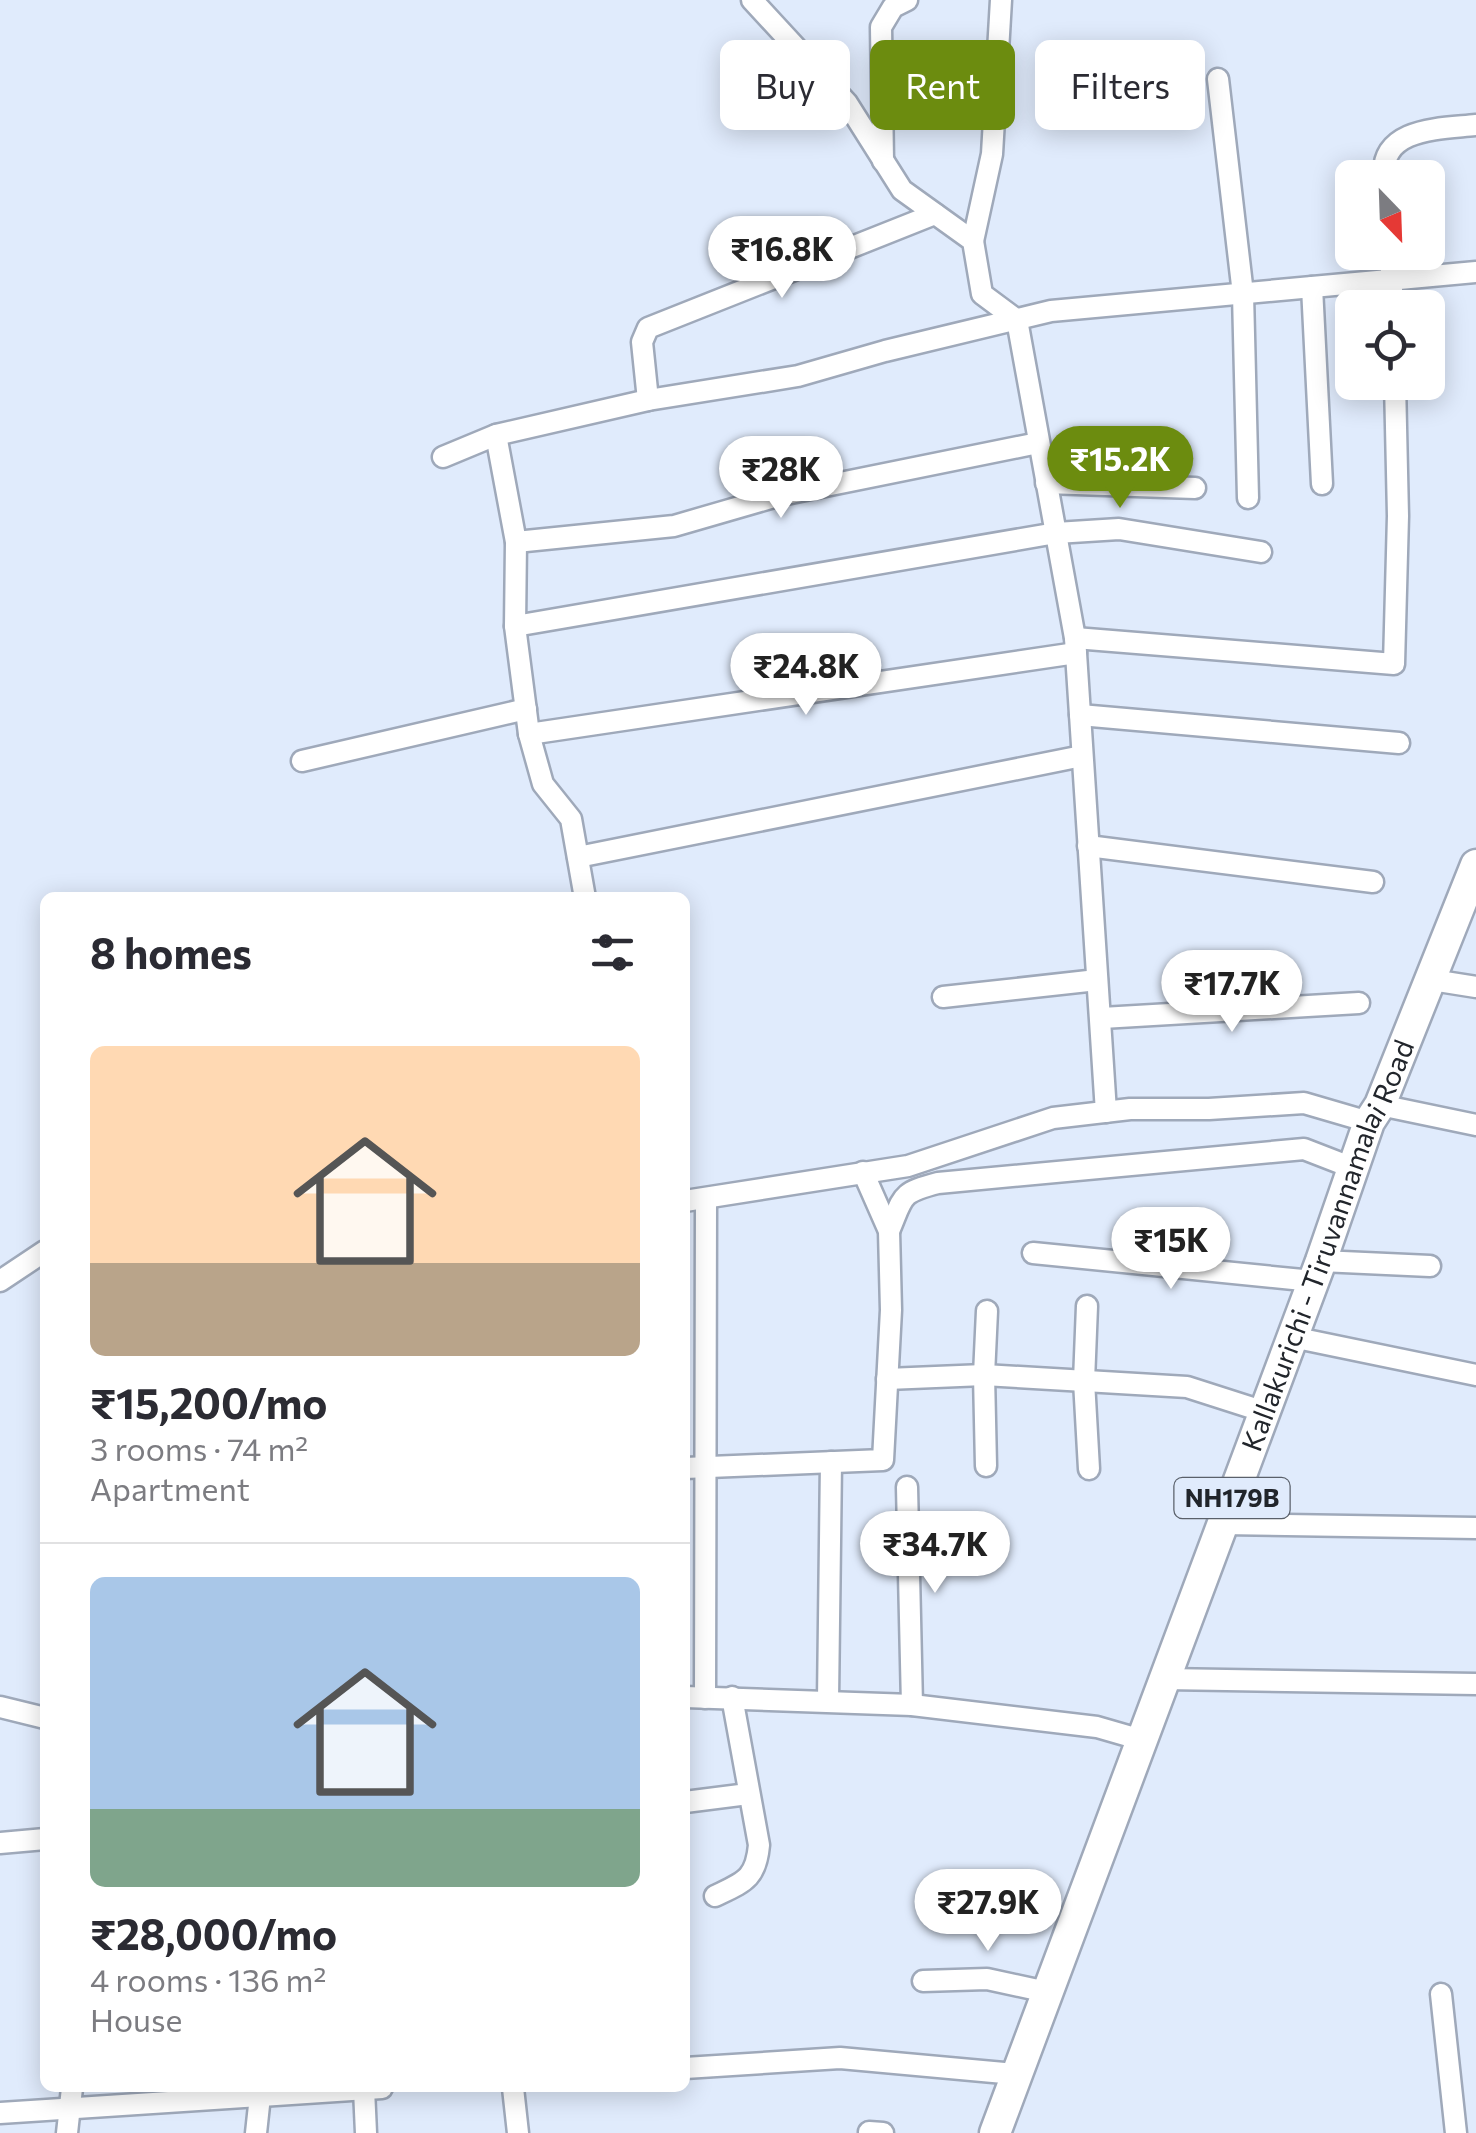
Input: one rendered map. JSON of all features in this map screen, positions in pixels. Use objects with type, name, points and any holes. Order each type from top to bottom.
[{"type":"highway","name":"Kallakurichi - Tiruvannamalai Road","points":[[995,2133],[1353,1168],[1476,865]]},
{"type":"street","points":[[752,0],[847,103],[902,190],[973,242]]},
{"type":"street","points":[[883,162],[881,26],[892,7],[907,0]]},
{"type":"street","points":[[1001,0],[992,154],[973,242],[982,294],[1016,320],[1076,646],[1106,1112]]},
{"type":"street","points":[[1218,79],[1243,294],[1248,498]]},
{"type":"street","points":[[1387,160],[1388,151],[1397,142],[1431,130],[1476,126]]},
{"type":"street","points":[[648,400],[642,342],[648,328],[935,214]]},
{"type":"street","points":[[1391,270],[1392,290]]},
{"type":"street","points":[[443,457],[496,435],[648,400],[798,376],[885,350],[1051,311],[1476,272]]},
{"type":"street","points":[[1312,288],[1322,484]]},
{"type":"street","points":[[529,734],[1076,646],[1394,664],[1398,516],[1395,400]]},
{"type":"street","points":[[496,435],[516,542],[514,626],[529,734],[543,784],[570,819],[584,892]]},
{"type":"street","points":[[516,542],[674,526],[781,495],[1038,443]]},
{"type":"street","points":[[1046,483],[1195,488]]},
{"type":"street","points":[[514,626],[1056,533],[1119,529],[1261,552]]},
{"type":"street","points":[[302,761],[526,709]]},
{"type":"street","points":[[1080,715],[1399,744]]},
{"type":"street","points":[[578,857],[1082,756]]},
{"type":"street","points":[[1088,846],[1373,882]]},
{"type":"street","points":[[942,997],[1096,980]]},
{"type":"street","points":[[1432,980],[1476,986]]},
{"type":"street","points":[[1102,1018],[1359,1003]]},
{"type":"street","points":[[1142,1740],[1097,1727],[912,1705],[695,1697],[708,1467],[696,1200],[908,1166],[1053,1118],[1106,1112],[1304,1103],[1476,1126]]},
{"type":"street","points":[[690,1468],[883,1460],[891,1310],[889,1231],[899,1201],[909,1190],[938,1183],[1304,1149],[1353,1168]]},
{"type":"street","points":[[863,1172],[889,1231]]},
{"type":"street","points":[[1033,1253],[1317,1271],[1430,1266]]},
{"type":"street","points":[[0,1280],[40,1254]]},
{"type":"street","points":[[1086,1306],[1084,1381],[1089,1469]]},
{"type":"street","points":[[986,1466],[987,1311]]},
{"type":"street","points":[[1292,1337],[1476,1375]]},
{"type":"street","points":[[887,1379],[984,1376],[1188,1387],[1264,1412]]},
{"type":"street","points":[[828,1700],[832,1462]]},
{"type":"street","points":[[908,1487],[912,1705]]},
{"type":"street","points":[[1223,1524],[1476,1528]]},
{"type":"street","points":[[1165,1679],[1476,1684]]},
{"type":"street","points":[[716,1896],[753,1874],[758,1862],[759,1845],[732,1697]]},
{"type":"street","points":[[0,1707],[40,1717]]},
{"type":"street","points":[[690,1801],[748,1794]]},
{"type":"street","points":[[0,1843],[40,1839]]},
{"type":"street","points":[[923,1980],[987,1979],[1047,1992]]},
{"type":"street","points":[[1442,1994],[1456,2133]]},
{"type":"street","points":[[690,2068],[840,2058],[1015,2074]]},
{"type":"street","points":[[364,2092],[366,2133]]},
{"type":"street","points":[[513,2092],[518,2133]]},
{"type":"street","points":[[0,2113],[71,2098],[270,2093],[256,2133]]},
{"type":"street","points":[[67,2133],[71,2098]]},
{"type":"street","points":[[869,2132],[883,2133]]}]
